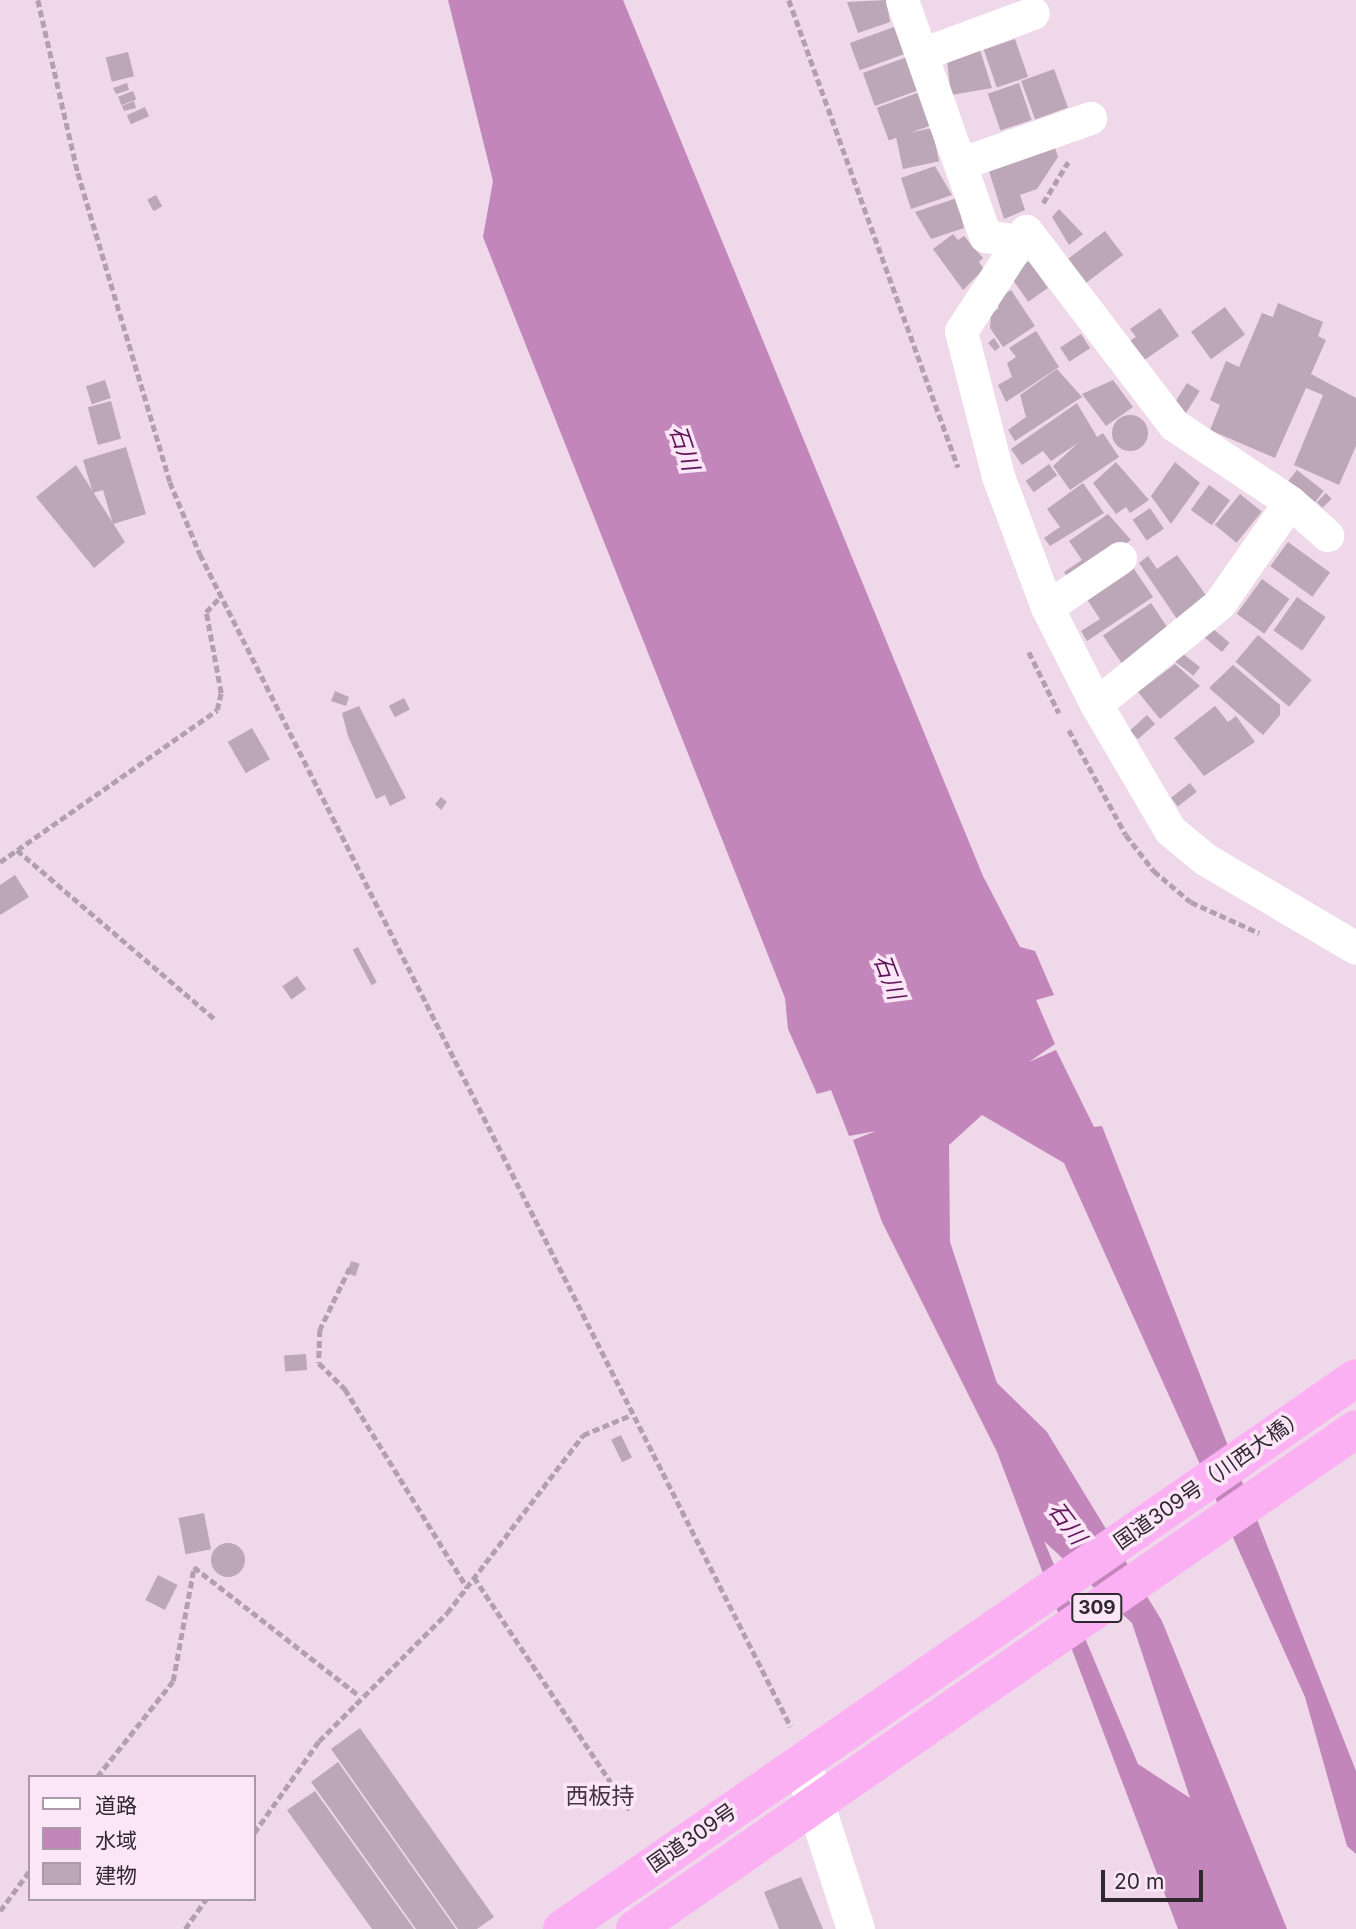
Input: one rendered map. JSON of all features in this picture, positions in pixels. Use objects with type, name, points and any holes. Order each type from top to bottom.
[{"type":"highway","name":"国道309号（川西大橋）","points":[[812,1754],[1356,1378]]},
{"type":"highway","name":"国道309号（川西大橋）","points":[[826,1796],[1356,1429]]},
{"type":"highway","name":"国道309号","points":[[562,1929],[812,1754]]},
{"type":"highway","name":"国道309号","points":[[635,1929],[826,1796]]},
{"type":"street","points":[[902,0],[962,163],[985,236],[1023,236]]},
{"type":"street","points":[[922,54],[1033,13]]},
{"type":"street","points":[[962,163],[1090,118]]},
{"type":"street","points":[[1023,236],[1174,425],[1290,502],[1327,535]]},
{"type":"street","points":[[1023,236],[961,331],[998,476],[1047,607],[1096,704],[1170,830],[1205,859],[1356,948]]},
{"type":"street","points":[[1096,704],[1219,604],[1290,502]]},
{"type":"street","points":[[1047,607],[1120,558]]},
{"type":"street","points":[[812,1754],[826,1796],[856,1929]]},
{"type":"path","points":[[38,0],[78,173],[170,482],[221,596],[631,1415],[790,1724],[812,1754]]},
{"type":"path","points":[[789,0],[961,474]]},
{"type":"path","points":[[1023,236],[1090,118]]},
{"type":"path","points":[[0,862],[217,710],[221,693],[206,612],[221,596]]},
{"type":"path","points":[[1026,643],[1036,669]]},
{"type":"path","points":[[17,850],[215,1019]]},
{"type":"path","points":[[350,1268],[320,1330],[319,1363],[345,1389],[467,1587]]},
{"type":"path","points":[[256,1830],[360,1696],[467,1587],[583,1435],[631,1415]]},
{"type":"path","points":[[99,1775],[173,1681],[194,1567],[360,1696]]},
{"type":"path","points":[[474,1577],[631,1812]]},
{"type":"path","points":[[0,1911],[28,1873]]},
{"type":"path","points":[[185,1929],[205,1901]]},
{"type":"water","name":"石川","points":[[448,0],[623,0],[983,876],[1020,947],[1035,951],[1054,995],[1036,1000],[1055,1044],[1029,1062],[1056,1050],[1094,1127],[1102,1126],[1356,1771],[1356,1854],[1347,1846],[1305,1697],[1064,1163],[982,1115],[949,1145],[950,1242],[997,1383],[1047,1432],[1162,1621],[1287,1929],[1178,1929],[997,1452],[882,1222],[853,1140],[876,1131],[849,1136],[831,1090],[817,1094],[788,1029],[785,998],[483,237],[493,181]],"holes":[[[1044,1541],[1132,1623],[1190,1798],[1138,1764]]]},
{"type":"building","points":[[886,0],[890,22],[858,33],[847,2]]},
{"type":"building","points":[[894,27],[904,54],[860,70],[850,43]]},
{"type":"building","points":[[1015,39],[1028,77],[997,88],[984,50]]},
{"type":"building","points":[[980,50],[992,88],[951,95],[947,60]]},
{"type":"building","points":[[128,52],[134,76],[112,82],[106,58]]},
{"type":"building","points":[[907,57],[919,90],[875,106],[863,73]]},
{"type":"building","points":[[1054,69],[1068,108],[1035,119],[1021,81]]},
{"type":"building","points":[[127,83],[129,90],[116,94],[113,88]]},
{"type":"building","points":[[1019,83],[1032,120],[1000,131],[988,94]]},
{"type":"building","points":[[133,91],[136,99],[121,105],[118,97]]},
{"type":"building","points":[[920,92],[932,125],[889,141],[877,108]]},
{"type":"building","points":[[134,101],[136,108],[124,111],[122,106]]},
{"type":"building","points":[[145,107],[149,116],[131,124],[127,115]]},
{"type":"building","points":[[932,128],[939,161],[903,169],[896,136]]},
{"type":"building","points":[[1055,148],[1058,157],[1037,189],[1020,195],[1025,210],[1004,219],[988,168]]},
{"type":"building","points":[[935,166],[952,195],[911,209],[901,178]]},
{"type":"building","points":[[156,195],[162,206],[154,211],[147,200]]},
{"type":"building","points":[[957,198],[964,228],[931,239],[915,212]]},
{"type":"building","points":[[1059,209],[1083,234],[1069,245],[1052,217]]},
{"type":"building","points":[[1105,231],[1123,255],[1086,283],[1067,259]]},
{"type":"building","points":[[953,234],[958,240],[964,236],[983,258],[979,262],[984,269],[963,290],[933,249]]},
{"type":"building","points":[[1029,261],[1048,288],[1028,302],[1009,275]]},
{"type":"building","points":[[1011,290],[1035,326],[1003,347],[990,328],[991,314],[999,308],[995,301]]},
{"type":"building","points":[[1278,303],[1323,322],[1318,336],[1326,340],[1311,374],[1356,398],[1356,446],[1339,485],[1294,465],[1323,395],[1306,388],[1275,458],[1210,430],[1220,405],[1210,400],[1226,361],[1239,367],[1262,313],[1273,317]]},
{"type":"building","points":[[1225,307],[1245,335],[1211,359],[1191,332]]},
{"type":"building","points":[[1160,308],[1179,336],[1143,361],[1129,341],[1136,337],[1130,329]]},
{"type":"building","points":[[1036,331],[1059,367],[1006,402],[998,385],[1012,377],[1007,363],[1016,357],[1009,348]]},
{"type":"building","points":[[1081,334],[1090,348],[1069,362],[1060,348]]},
{"type":"building","points":[[994,338],[1000,347],[995,351],[988,343]]},
{"type":"building","points":[[1057,369],[1082,397],[1015,441],[1008,430],[1026,417],[1020,395]]},
{"type":"building","points":[[105,380],[111,398],[92,404],[86,386]]},
{"type":"building","points":[[1113,380],[1133,407],[1106,426],[1082,394]]},
{"type":"building","points":[[1187,383],[1200,391],[1186,413],[1173,405]]},
{"type":"building","points":[[111,401],[121,439],[98,445],[88,407]]},
{"type":"building","points":[[1077,403],[1097,437],[1103,433],[1119,457],[1070,490],[1053,466],[1078,443],[1051,461],[1043,451],[1022,465],[1011,449]]},
{"type":"building","points":[[1130,415],[1143,420],[1148,433],[1143,446],[1130,451],[1117,446],[1112,433],[1117,420]]},
{"type":"building","points":[[126,447],[146,514],[113,524],[103,490],[93,493],[83,460]]},
{"type":"building","points":[[1116,462],[1149,500],[1130,513],[1126,507],[1116,514],[1093,483]]},
{"type":"building","points":[[1175,462],[1200,483],[1171,524],[1151,496]]},
{"type":"building","points":[[1049,464],[1057,475],[1034,492],[1026,481]]},
{"type":"building","points":[[76,465],[125,542],[94,568],[36,497]]},
{"type":"building","points":[[1297,470],[1324,491],[1315,502],[1288,481]]},
{"type":"building","points":[[1083,483],[1104,513],[1050,546],[1044,538],[1060,527],[1047,509]]},
{"type":"building","points":[[1209,485],[1230,500],[1212,525],[1191,510]]},
{"type":"building","points":[[1326,493],[1332,499],[1322,508],[1317,502]]},
{"type":"building","points":[[1240,494],[1262,512],[1237,543],[1215,525]]},
{"type":"building","points":[[1150,508],[1164,529],[1147,540],[1133,520]]},
{"type":"building","points":[[1108,514],[1131,540],[1071,581],[1064,572],[1082,560],[1069,541]]},
{"type":"building","points":[[1288,542],[1330,573],[1312,597],[1270,566]]},
{"type":"building","points":[[1177,555],[1208,598],[1177,619],[1139,563],[1148,556],[1157,569]]},
{"type":"building","points":[[1132,566],[1153,597],[1087,641],[1081,631],[1100,619],[1086,598]]},
{"type":"building","points":[[1262,579],[1290,599],[1264,634],[1237,614]]},
{"type":"building","points":[[1297,597],[1326,617],[1302,651],[1273,631]]},
{"type":"building","points":[[1151,603],[1170,631],[1122,664],[1103,635]]},
{"type":"building","points":[[1212,628],[1230,643],[1222,652],[1204,637]]},
{"type":"building","points":[[1258,635],[1312,680],[1289,707],[1236,662]]},
{"type":"building","points":[[1182,653],[1200,667],[1193,676],[1175,662]]},
{"type":"building","points":[[1175,664],[1200,686],[1160,719],[1138,692]]},
{"type":"building","points":[[1233,665],[1280,705],[1280,715],[1263,735],[1209,688]]},
{"type":"building","points":[[335,691],[349,697],[346,706],[331,701]]},
{"type":"building","points":[[404,698],[410,710],[395,717],[389,706]]},
{"type":"building","points":[[359,706],[406,798],[390,806],[385,795],[376,799],[348,736],[342,713]]},
{"type":"building","points":[[1215,706],[1228,722],[1236,716],[1255,742],[1204,776],[1174,738]]},
{"type":"building","points":[[1147,715],[1155,724],[1138,739],[1130,730]]},
{"type":"building","points":[[252,728],[270,759],[246,773],[228,742]]},
{"type":"building","points":[[1190,783],[1197,792],[1178,806],[1171,798]]},
{"type":"building","points":[[441,797],[447,802],[441,810],[435,804]]},
{"type":"building","points":[[15,875],[29,897],[0,915],[0,885]]},
{"type":"building","points":[[358,947],[377,982],[371,985],[353,950]]},
{"type":"building","points":[[297,976],[306,989],[291,999],[282,986]]},
{"type":"building","points":[[351,1261],[360,1264],[356,1276],[347,1273]]},
{"type":"building","points":[[306,1354],[307,1370],[285,1371],[284,1356]]},
{"type":"building","points":[[621,1435],[632,1457],[622,1462],[611,1440]]},
{"type":"building","points":[[204,1513],[211,1549],[186,1554],[178,1518]]},
{"type":"building","points":[[228,1543],[240,1548],[245,1560],[240,1572],[228,1577],[216,1572],[211,1560],[216,1548]]},
{"type":"building","points":[[158,1575],[178,1585],[165,1610],[145,1600]]},
{"type":"building","points":[[360,1728],[494,1917],[477,1929],[458,1929],[331,1749]]},
{"type":"building","points":[[338,1762],[456,1929],[416,1929],[311,1782]]},
{"type":"building","points":[[315,1791],[414,1929],[372,1929],[287,1810]]},
{"type":"building","points":[[801,1877],[823,1929],[779,1929],[764,1892]]},
{"type":"district","name":"西板持","points":[[600,1796]]}]
